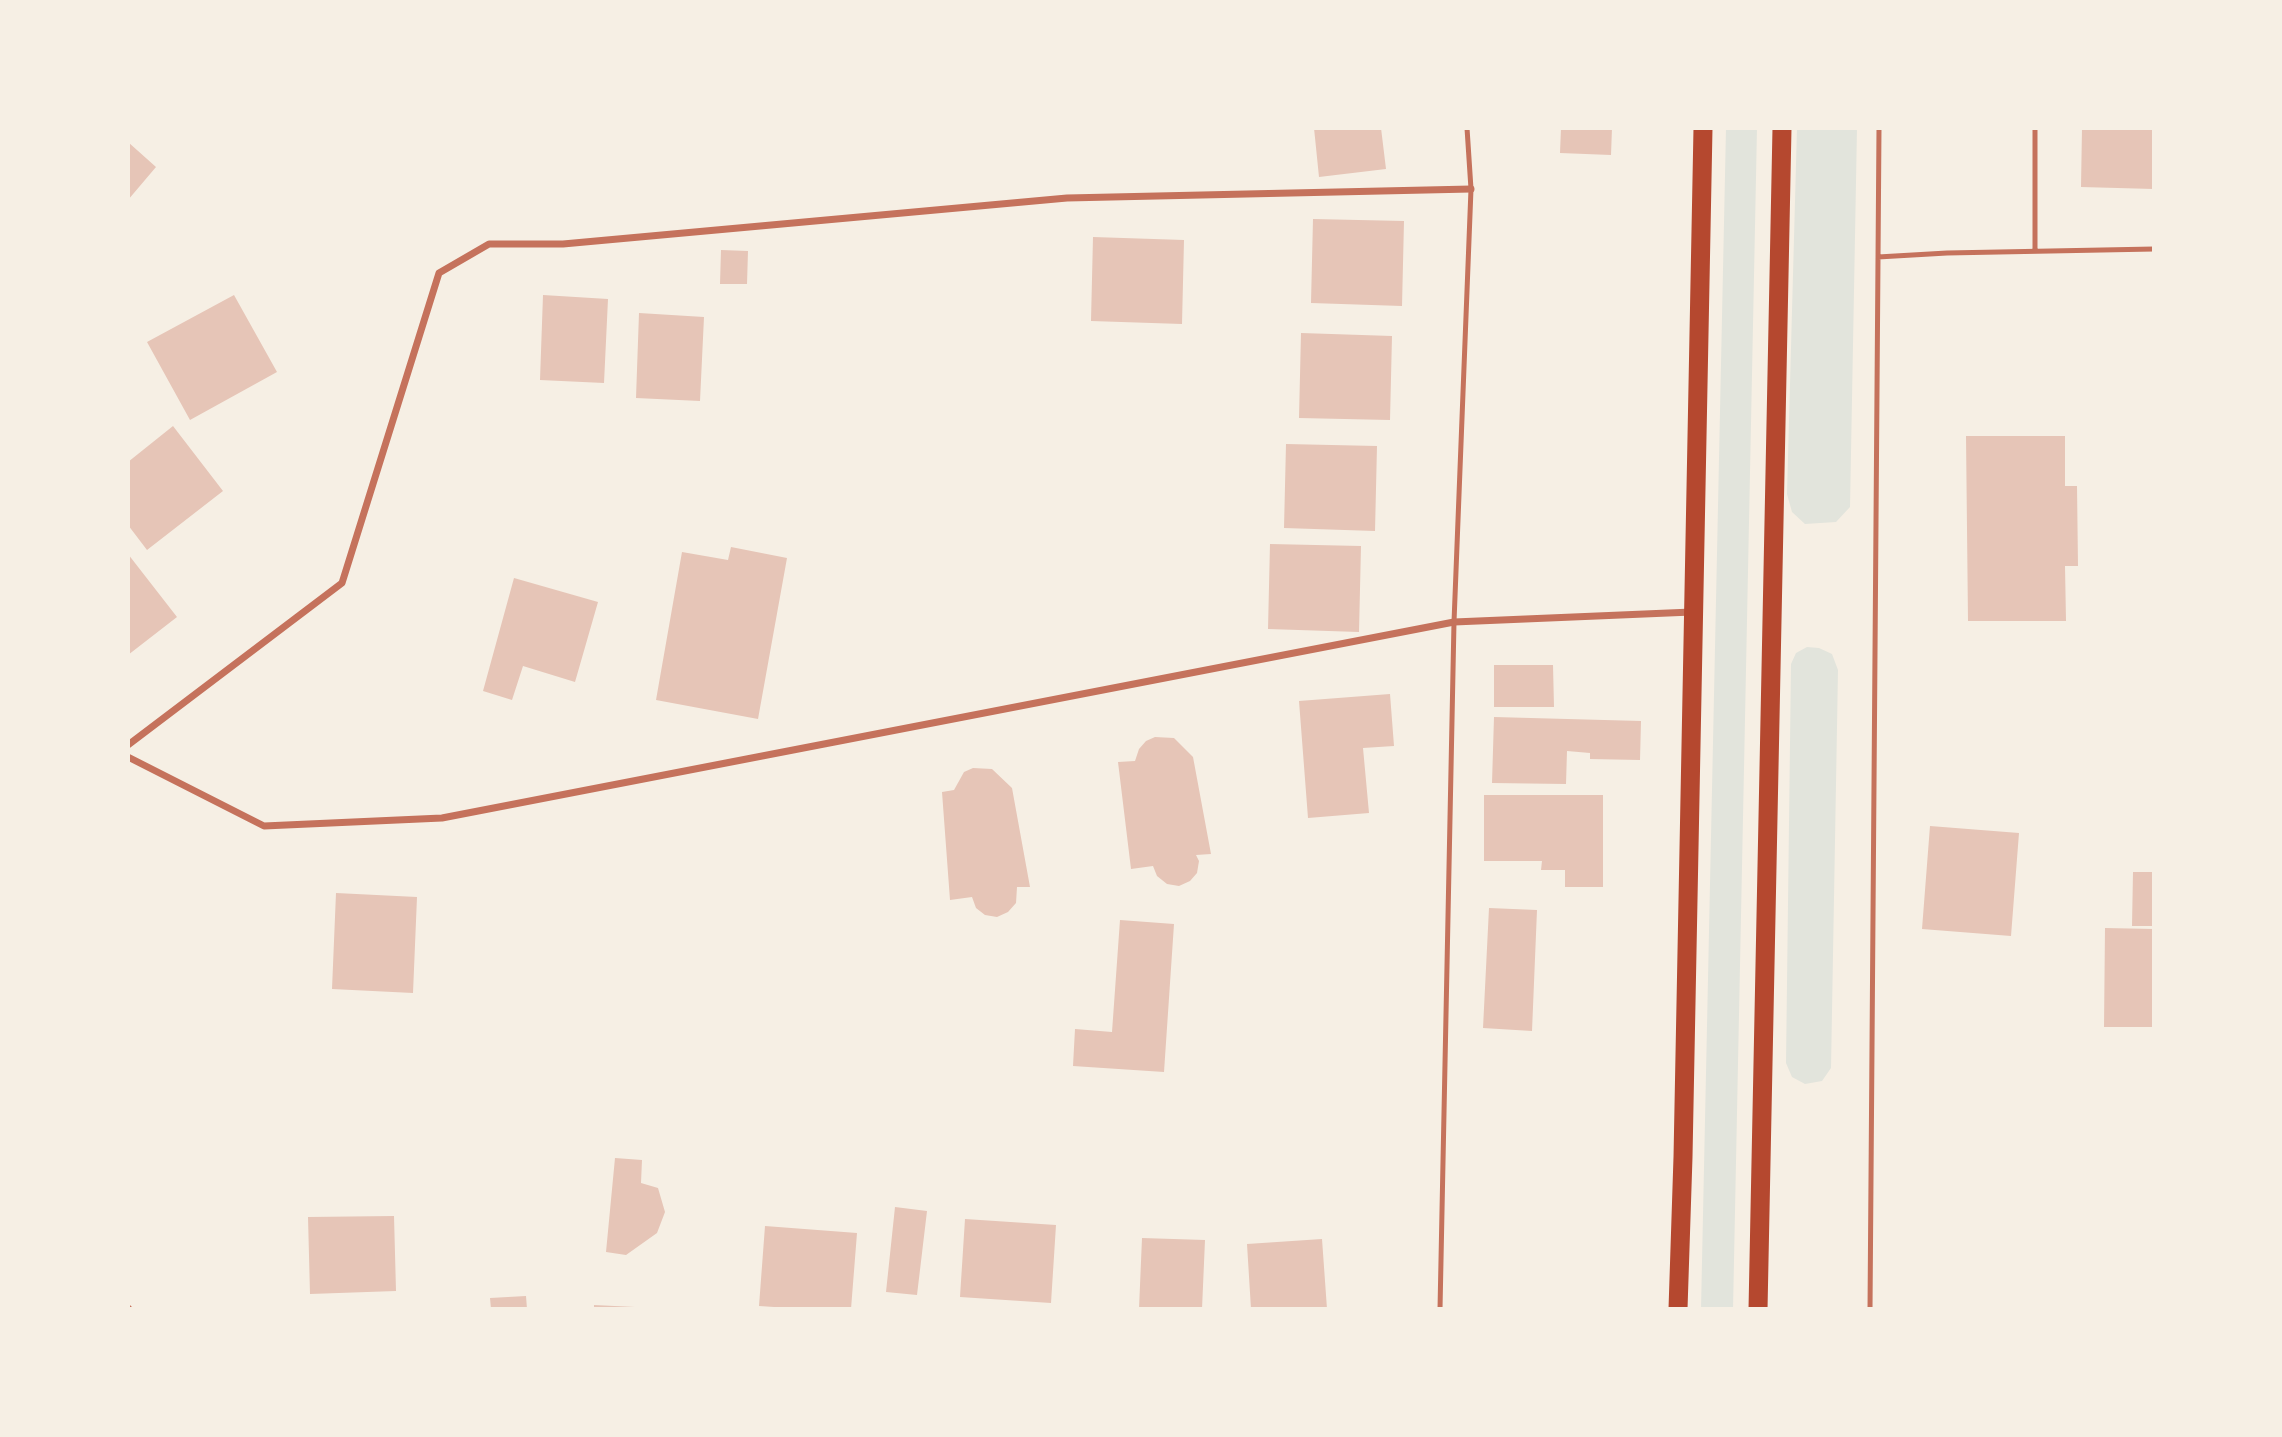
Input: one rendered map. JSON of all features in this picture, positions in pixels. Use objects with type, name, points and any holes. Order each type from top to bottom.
[{"type":"highway","points":[[1678,1309],[1703,128]]},
{"type":"highway","points":[[1758,1309],[1782,128]]},
{"type":"street","points":[[128,745],[342,583],[439,273],[489,244],[563,244],[1067,198],[1471,189]]},
{"type":"street","points":[[128,757],[264,827],[442,818],[1454,622],[1693,612]]},
{"type":"lane","points":[[1440,1309],[1454,622],[1471,189],[1468,128]]},
{"type":"lane","points":[[1870,1309],[1879,128]]},
{"type":"lane","points":[[2035,128],[2035,251]]},
{"type":"lane","points":[[1878,257],[2154,249]]},
{"type":"shaded area","points":[[1726,128],[1757,128],[1733,1309],[1701,1309]]},
{"type":"shaded area","points":[[1797,128],[1857,128],[1850,507],[1836,522],[1805,524],[1792,512],[1787,494]]},
{"type":"shaded area","points":[[1807,647],[1819,648],[1832,654],[1838,670],[1831,1068],[1822,1081],[1805,1084],[1792,1077],[1786,1063],[1791,664],[1796,653]]},
{"type":"building","points":[[1314,128],[1381,128],[1386,169],[1319,177]]},
{"type":"building","points":[[1561,128],[1612,128],[1611,155],[1560,153]]},
{"type":"building","points":[[2082,128],[2154,128],[2154,189],[2081,187]]},
{"type":"building","points":[[128,142],[156,167],[128,200]]},
{"type":"building","points":[[1313,219],[1404,221],[1402,306],[1311,303]]},
{"type":"building","points":[[1093,237],[1184,240],[1182,324],[1091,321]]},
{"type":"building","points":[[721,250],[748,251],[747,284],[720,284]]},
{"type":"building","points":[[234,295],[277,372],[190,420],[147,342]]},
{"type":"building","points":[[543,295],[608,299],[604,383],[540,380]]},
{"type":"building","points":[[639,313],[704,317],[700,401],[636,398]]},
{"type":"building","points":[[1301,333],[1392,336],[1390,420],[1299,418]]},
{"type":"building","points":[[173,426],[223,491],[147,550],[128,525],[128,462]]},
{"type":"building","points":[[1966,436],[2065,436],[2065,486],[2077,486],[2078,566],[2065,566],[2066,621],[1968,621]]},
{"type":"building","points":[[1286,444],[1377,446],[1375,531],[1284,528]]},
{"type":"building","points":[[1270,544],[1361,546],[1359,632],[1268,629]]},
{"type":"building","points":[[731,547],[787,558],[758,719],[656,700],[682,552],[728,560]]},
{"type":"building","points":[[128,554],[177,617],[128,655]]},
{"type":"building","points":[[514,578],[598,602],[575,682],[523,666],[512,700],[483,691]]},
{"type":"building","points":[[1494,665],[1553,665],[1554,707],[1494,707]]},
{"type":"building","points":[[1390,694],[1394,746],[1363,748],[1369,813],[1308,818],[1299,701]]},
{"type":"building","points":[[1494,717],[1641,721],[1640,760],[1590,759],[1590,753],[1567,751],[1566,784],[1492,783]]},
{"type":"building","points":[[1155,737],[1174,738],[1193,757],[1211,854],[1196,855],[1199,861],[1197,873],[1190,881],[1179,886],[1167,884],[1157,876],[1153,866],[1131,869],[1118,762],[1135,761],[1139,749],[1146,741]]},
{"type":"building","points":[[973,768],[992,769],[1012,788],[1030,887],[1017,887],[1016,903],[1008,912],[997,917],[985,915],[976,908],[972,897],[950,900],[942,792],[954,790],[964,772]]},
{"type":"building","points":[[1484,795],[1603,795],[1603,887],[1565,887],[1565,870],[1541,870],[1542,861],[1484,861]]},
{"type":"building","points":[[1930,826],[2019,833],[2011,936],[1922,929]]},
{"type":"building","points":[[2133,872],[2154,872],[2154,926],[2132,926]]},
{"type":"building","points":[[336,893],[417,897],[413,993],[332,989]]},
{"type":"building","points":[[1489,908],[1537,910],[1532,1031],[1483,1028]]},
{"type":"building","points":[[1120,920],[1174,924],[1164,1072],[1073,1066],[1075,1029],[1112,1032]]},
{"type":"building","points":[[2105,928],[2154,929],[2154,1027],[2104,1027]]},
{"type":"building","points":[[615,1158],[642,1160],[641,1183],[658,1188],[665,1212],[657,1233],[626,1255],[606,1252]]},
{"type":"building","points":[[895,1207],[927,1211],[917,1295],[886,1292]]},
{"type":"building","points":[[394,1216],[396,1291],[310,1294],[308,1217]]},
{"type":"building","points":[[965,1219],[1056,1225],[1051,1303],[960,1297]]},
{"type":"building","points":[[765,1226],[857,1233],[851,1309],[759,1306]]},
{"type":"building","points":[[1142,1238],[1205,1240],[1202,1309],[1139,1309]]},
{"type":"building","points":[[1322,1239],[1327,1309],[1251,1309],[1247,1244]]},
{"type":"building","points":[[526,1296],[527,1309],[491,1309],[490,1298]]},
{"type":"building","points":[[594,1305],[635,1307],[635,1309],[594,1309]]}]
